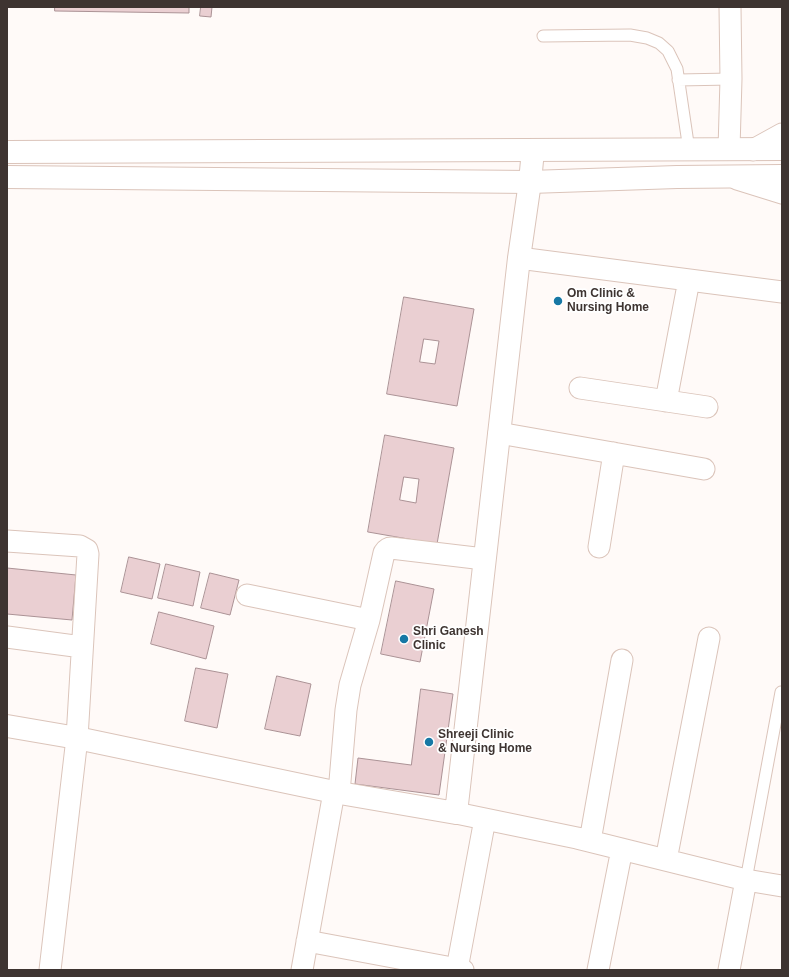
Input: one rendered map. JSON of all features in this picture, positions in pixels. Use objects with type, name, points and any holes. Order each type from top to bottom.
[{"type":"main road","points":[[7,726],[77,738],[336,792],[456,813],[519,258],[530,182],[532,150]]},
{"type":"main road","points":[[7,152],[782,150]]},
{"type":"main road","points":[[7,178],[530,182],[677,177],[782,176]]},
{"type":"street","points":[[729,149],[731,79],[730,7]]},
{"type":"street","points":[[753,150],[782,134]]},
{"type":"street","points":[[732,177],[782,193]]},
{"type":"street","points":[[519,258],[782,292]]},
{"type":"street","points":[[666,401],[689,280]]},
{"type":"street","points":[[580,388],[707,407]]},
{"type":"street","points":[[499,433],[704,469]]},
{"type":"street","points":[[599,548],[614,453]]},
{"type":"street","points":[[7,540],[80,546],[87,550],[88,554],[77,738],[50,970]]},
{"type":"street","points":[[302,970],[336,792],[350,686],[369,620],[384,553],[388,548],[391,548],[484,559]]},
{"type":"street","points":[[247,595],[369,620]]},
{"type":"street","points":[[7,637],[82,647]]},
{"type":"street","points":[[666,860],[709,638]]},
{"type":"street","points":[[590,841],[622,660]]},
{"type":"street","points":[[456,813],[590,841],[746,880],[782,886]]},
{"type":"street","points":[[307,941],[428,967],[460,969],[485,819]]},
{"type":"street","points":[[598,970],[622,849]]},
{"type":"street","points":[[729,970],[746,880]]},
{"type":"lane","points":[[543,36],[630,35],[647,38],[658,43],[668,51],[676,69],[689,150]]},
{"type":"lane","points":[[678,80],[731,79]]},
{"type":"lane","points":[[746,880],[781,692]]},
{"type":"building","points":[[55,7],[189,7],[189,13],[55,11]]},
{"type":"building","points":[[201,7],[212,7],[211,17],[200,16]]},
{"type":"building","points":[[404,297],[474,309],[457,406],[387,394]],"holes":[[[424,339],[439,341],[435,364],[420,362]]]},
{"type":"building","points":[[385,435],[454,448],[437,544],[368,532]],"holes":[[[404,477],[419,479],[416,503],[400,500]]]},
{"type":"building","points":[[129,557],[160,564],[152,599],[121,592]]},
{"type":"building","points":[[166,564],[200,572],[193,606],[158,598]]},
{"type":"building","points":[[7,568],[76,575],[72,620],[7,614]]},
{"type":"building","points":[[210,573],[239,580],[230,615],[201,608]]},
{"type":"building","points":[[396,581],[434,589],[420,662],[381,654]]},
{"type":"building","points":[[159,612],[214,626],[206,659],[151,644]]},
{"type":"building","points":[[196,668],[228,674],[217,728],[185,721]]},
{"type":"building","points":[[277,676],[311,684],[300,736],[265,729]]},
{"type":"building","points":[[421,689],[453,694],[439,795],[355,784],[358,758],[411,765]]},
{"type":"place","name":"Om Clinic & Nursing Home","points":[[558,301]]},
{"type":"place","name":"Shri Ganesh Clinic","points":[[404,639]]},
{"type":"place","name":"Shreeji Clinic & Nursing Home","points":[[429,742]]}]
